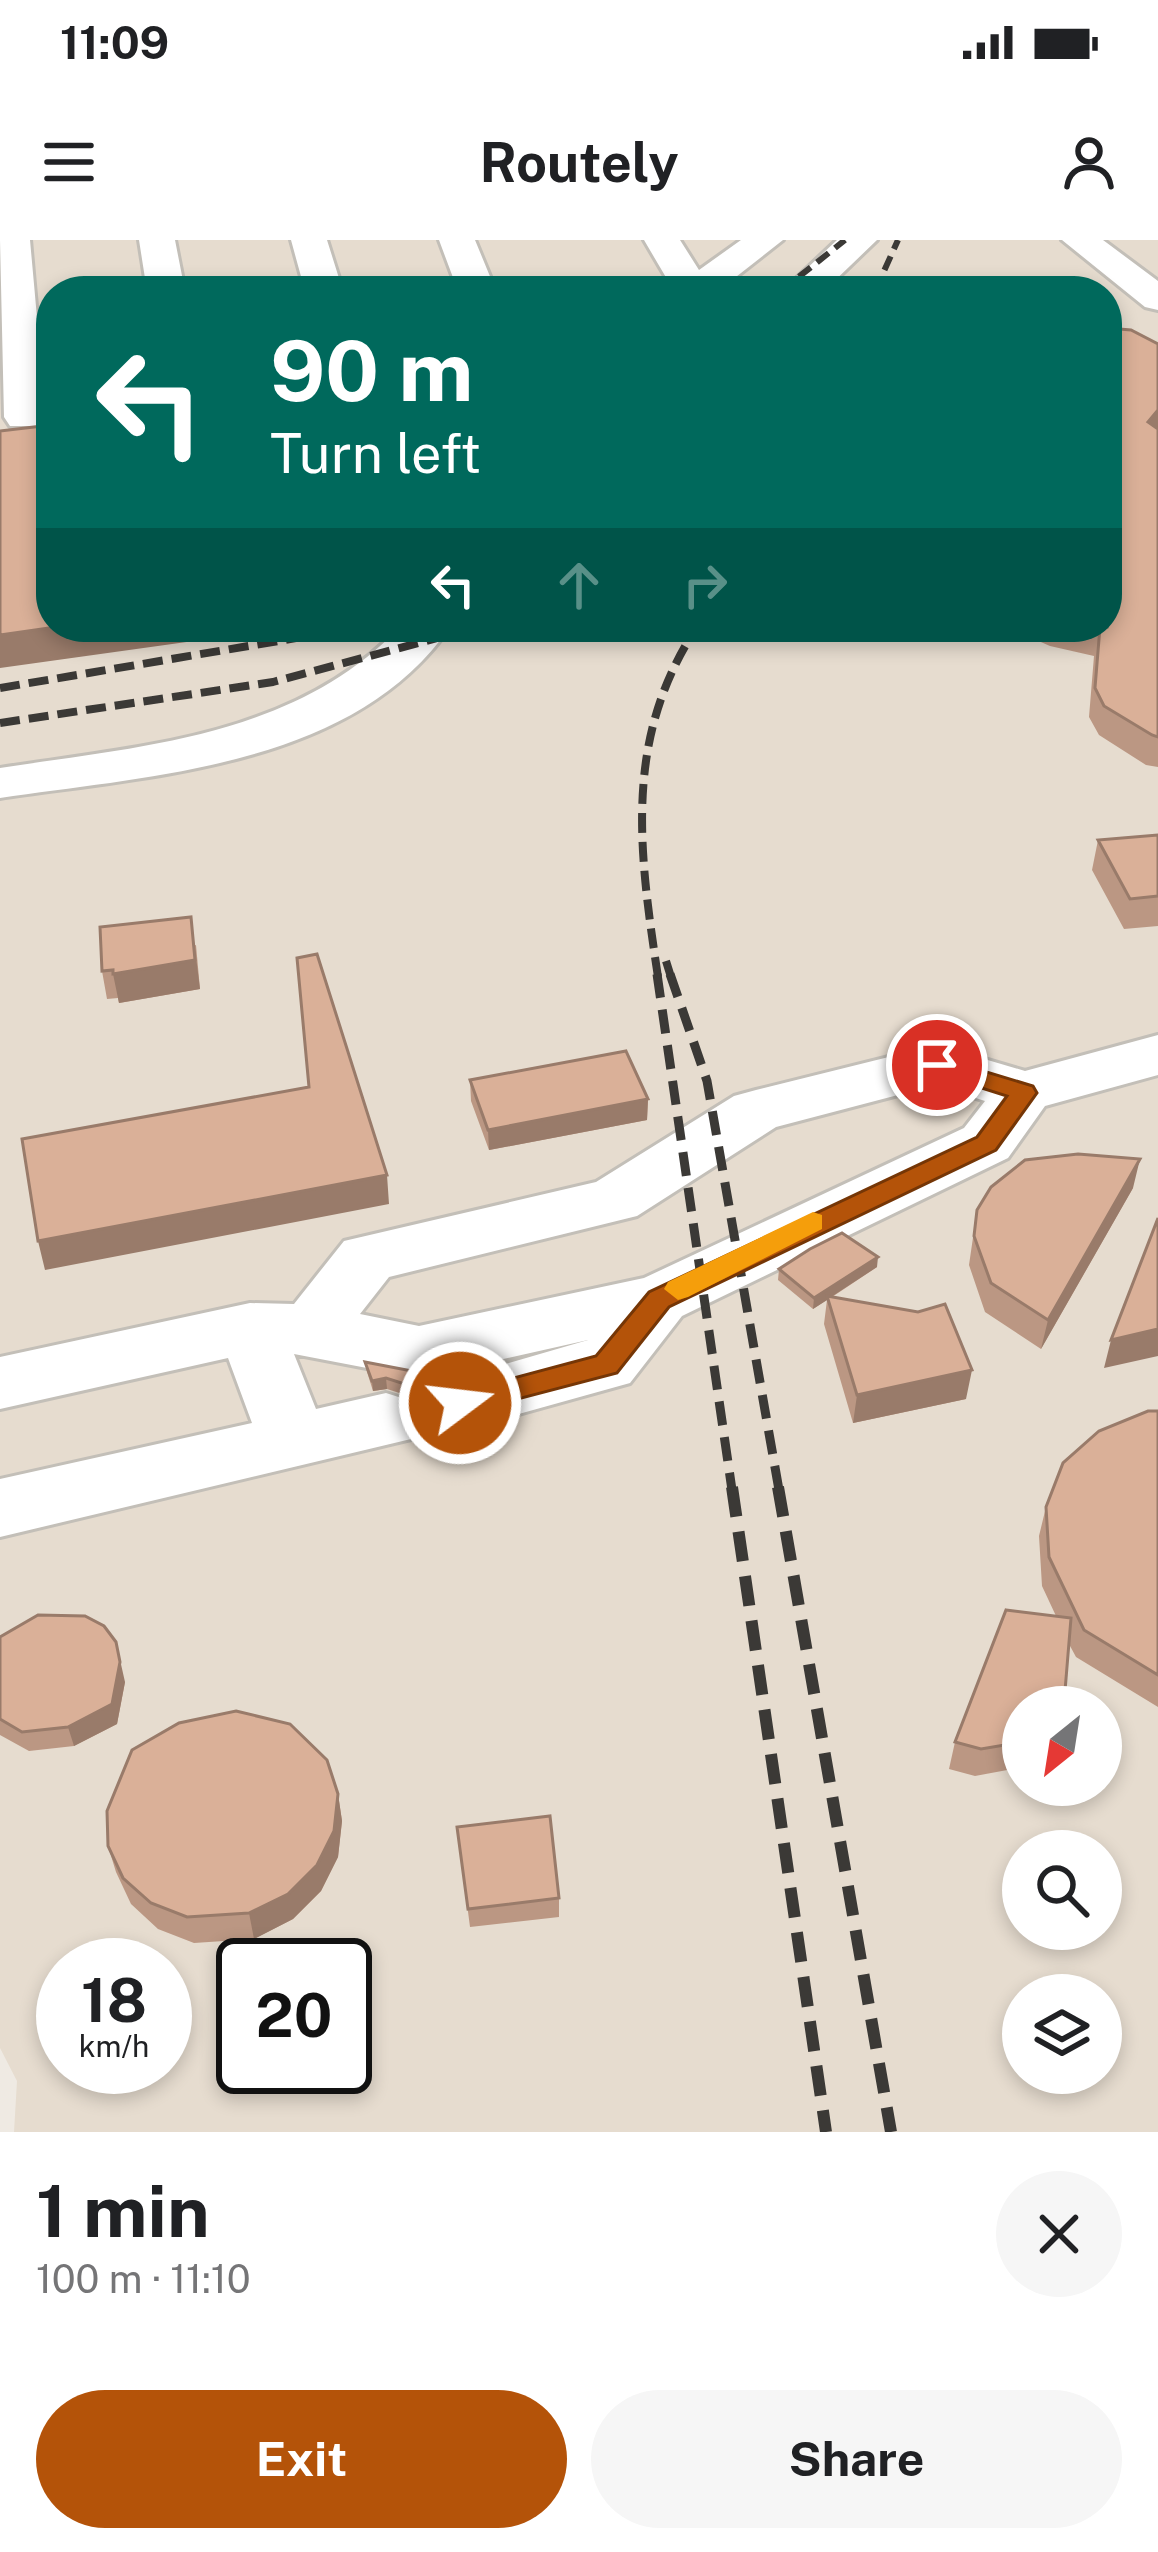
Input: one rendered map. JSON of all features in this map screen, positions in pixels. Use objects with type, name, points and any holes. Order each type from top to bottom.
[{"type":"lane","points":[[12,240],[25,417]]},
{"type":"lane","points":[[157,240],[163,276]]},
{"type":"lane","points":[[309,240],[320,276]]},
{"type":"lane","points":[[457,240],[470,276]]},
{"type":"lane","points":[[662,240],[684,276]]},
{"type":"lane","points":[[714,276],[765,240]]},
{"type":"lane","points":[[819,276],[860,240]]},
{"type":"lane","points":[[1080,240],[1158,299]]},
{"type":"lane","points":[[0,783],[279,732],[339,706],[385,674],[413,642]]},
{"type":"lane","points":[[281,1329],[367,1258],[615,1199],[756,1111],[937,1065],[1024,1093],[1158,1054]]},
{"type":"lane","points":[[0,1382],[281,1329],[419,1352],[659,1299],[986,1143],[1024,1093]]},
{"type":"lane","points":[[460,1403],[606,1365],[659,1299]]},
{"type":"lane","points":[[281,1329],[293,1440]]},
{"type":"lane","points":[[0,1508],[386,1420]]},
{"type":"shaded area","points":[[0,240],[1158,240],[1158,2132],[14,2132],[17,2081],[0,2048]]},
{"type":"building","points":[[1122,329],[1131,330],[1158,344],[1158,410],[1148,422],[1158,429],[1158,737],[1104,706],[1095,688],[1099,642],[1122,642]]},
{"type":"building","points":[[36,427],[36,630],[0,635],[0,431]]},
{"type":"building","points":[[1158,835],[1158,896],[1130,899],[1098,840]]},
{"type":"building","points":[[191,917],[195,960],[113,974],[113,970],[102,971],[100,927]]},
{"type":"building","points":[[317,954],[387,1175],[38,1241],[22,1139],[309,1087],[297,958]]},
{"type":"building","points":[[626,1051],[648,1099],[488,1130],[470,1080]]},
{"type":"building","points":[[1078,1154],[1140,1159],[1048,1320],[991,1283],[974,1236],[977,1210],[991,1187],[1025,1160]]},
{"type":"building","points":[[1158,1218],[1158,1329],[1111,1340]]},
{"type":"building","points":[[842,1233],[878,1257],[814,1298],[779,1269],[810,1249]]},
{"type":"building","points":[[827,1296],[918,1312],[945,1304],[972,1370],[857,1395]]},
{"type":"building","points":[[365,1362],[417,1372],[444,1366],[432,1371],[420,1399],[411,1386],[386,1378],[372,1381]]},
{"type":"building","points":[[1158,1411],[1158,1675],[1084,1630],[1049,1557],[1046,1507],[1063,1463],[1099,1431]]},
{"type":"building","points":[[1006,1610],[1071,1618],[1065,1686],[1002,1686],[1002,1746],[981,1749],[955,1742]]},
{"type":"building","points":[[38,1615],[85,1616],[104,1626],[116,1642],[120,1662],[112,1704],[68,1727],[22,1732],[0,1719],[0,1637]]},
{"type":"building","points":[[236,1711],[290,1724],[327,1760],[338,1794],[334,1831],[317,1865],[288,1894],[249,1913],[187,1917],[151,1903],[123,1878],[108,1846],[107,1811],[132,1750],[179,1723]]},
{"type":"building","points":[[550,1816],[559,1898],[468,1909],[457,1827]]},
{"type":"railway","points":[[800,276],[845,240]]},
{"type":"railway","points":[[882,276],[898,240]]},
{"type":"railway","points":[[0,688],[272,642]]},
{"type":"railway","points":[[0,723],[273,682],[422,642]]},
{"type":"railway","points":[[658,977],[642,840],[643,797],[657,711],[688,642]]},
{"type":"railway","points":[[666,961],[671,976]]},
{"type":"railway","points":[[657,974],[732,1490]]},
{"type":"railway","points":[[671,976],[707,1081],[779,1490]]},
{"type":"railway","points":[[732,1487],[826,2132]]},
{"type":"railway","points":[[778,1487],[891,2132]]},
{"type":"slow traffic","points":[[678,1289],[813,1222]]},
{"type":"route","points":[[460,1403],[606,1365],[659,1299],[738,1257],[986,1143],[1024,1093],[937,1065]]}]
